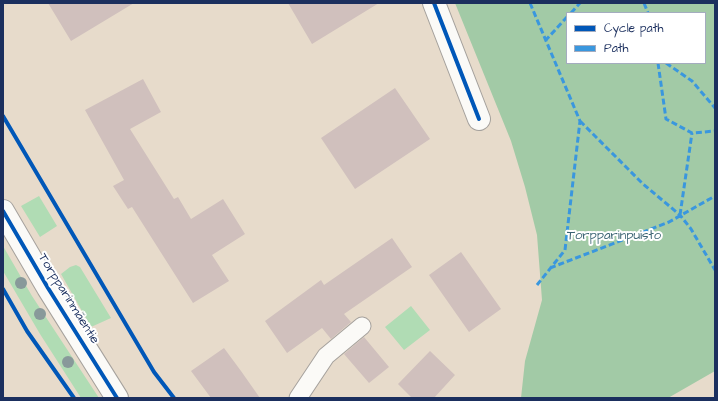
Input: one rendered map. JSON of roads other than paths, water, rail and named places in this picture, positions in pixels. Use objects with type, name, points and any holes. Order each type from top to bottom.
[{"type":"street","points":[[434,3],[479,119]]},
{"type":"street","name":"Torpparinmäentie","points":[[3,210],[48,288],[117,398]]},
{"type":"lane","points":[[298,398],[326,356],[362,326]]},
{"type":"park label","name":"Torpparinpuisto","points":[[614,236]]}]
